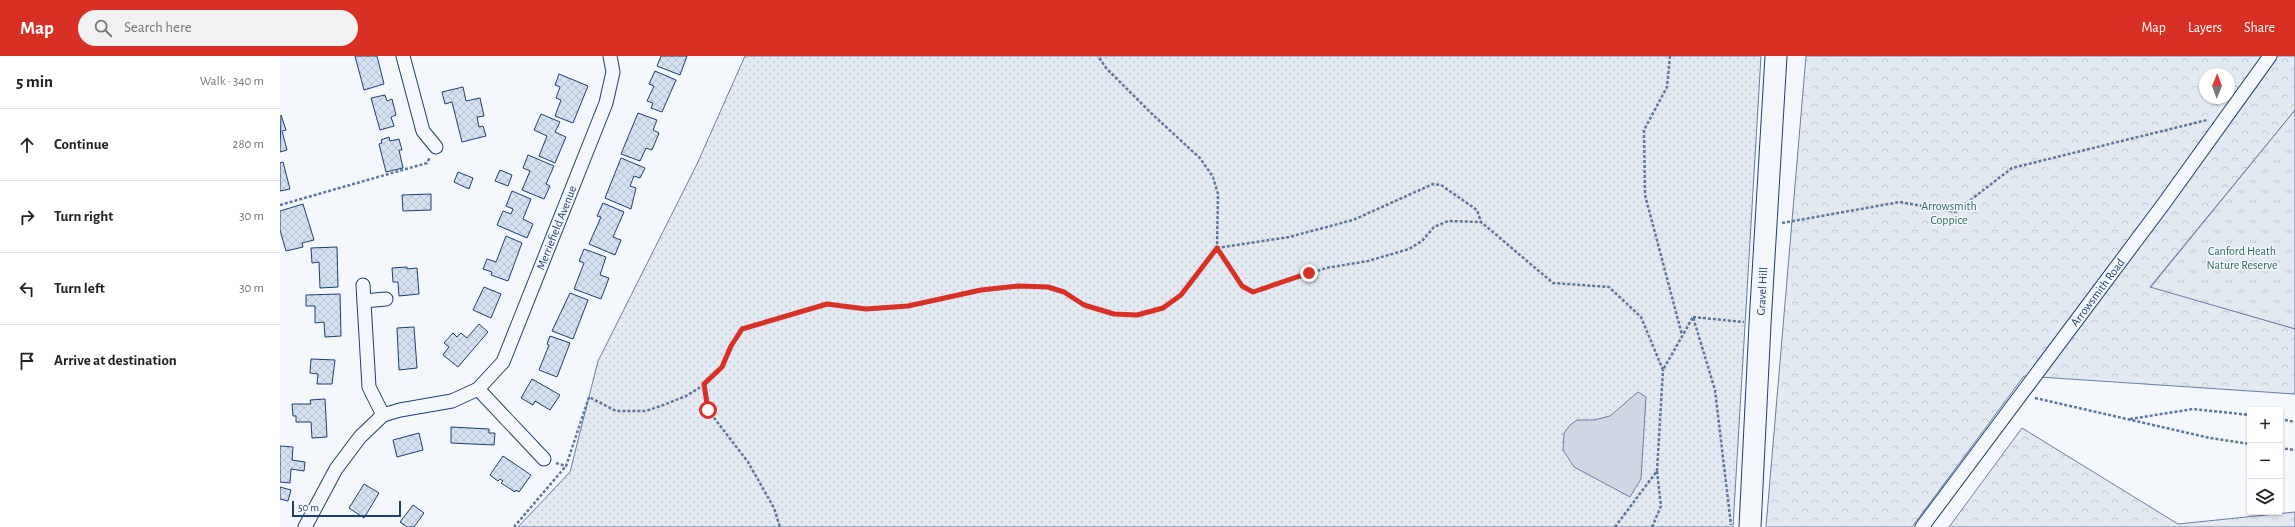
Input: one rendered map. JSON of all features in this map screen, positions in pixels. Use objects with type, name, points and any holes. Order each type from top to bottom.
[{"type":"main road","name":"Gravel Hill","points":[[1750,527],[1760,324],[1776,56]]},
{"type":"street","points":[[403,56],[424,131],[436,147]]},
{"type":"street","name":"Merriefield Avenue","points":[[305,527],[336,470],[360,437],[383,415],[400,410],[452,401],[478,389],[503,362],[601,118],[613,72],[610,56]]},
{"type":"street","name":"Arrowsmith Road","points":[[1922,527],[2228,115],[2270,56]]},
{"type":"street","points":[[362,285],[369,387],[383,415]]},
{"type":"street","points":[[364,301],[386,299]]},
{"type":"street","points":[[478,389],[544,459]]},
{"type":"path","points":[[1098,56],[1106,68],[1152,115],[1200,158],[1213,177],[1218,194],[1217,248],[1242,286],[1253,292],[1326,268],[1368,261],[1409,249],[1422,241],[1434,227],[1448,222],[1481,222]]},
{"type":"path","points":[[1670,56],[1667,87],[1644,130],[1645,195],[1682,335]]},
{"type":"path","points":[[1766,226],[1900,202],[1956,212],[2012,168],[2228,115]]},
{"type":"path","points":[[280,205],[427,163],[436,147]]},
{"type":"path","points":[[514,527],[566,466],[589,396],[616,411],[646,411],[686,396],[704,384],[722,367],[731,346],[742,329],[827,304],[873,309],[908,306],[981,290],[1019,286],[1048,287],[1064,292],[1084,305],[1114,314],[1137,315],[1163,308],[1181,295],[1217,248],[1289,237],[1353,220],[1433,184],[1441,185],[1477,210],[1481,222],[1553,282],[1609,287],[1641,317],[1663,370]]},
{"type":"path","points":[[1652,527],[1661,506],[1657,471],[1663,370],[1692,317]]},
{"type":"path","points":[[1692,317],[1760,324]]},
{"type":"path","points":[[1692,317],[1715,390],[1732,527]]},
{"type":"path","points":[[704,384],[708,410],[748,462],[774,508],[780,527]]},
{"type":"path","points":[[2021,395],[2210,438],[2247,444]]},
{"type":"path","points":[[2128,420],[2193,409],[2247,414]]},
{"type":"path","points":[[2283,420],[2295,422]]},
{"type":"path","points":[[2283,448],[2295,450]]},
{"type":"path","points":[[544,459],[566,466]]},
{"type":"path","points":[[1615,527],[1657,471]]},
{"type":"green space","points":[[745,56],[1761,56],[1733,527],[518,527],[570,472],[598,361],[697,164]]},
{"type":"green space","name":"Arrowsmith Coppice","points":[[1806,56],[2295,56],[2295,110],[2150,287],[2295,329],[2295,394],[2024,376],[1912,527],[1766,527]]},
{"type":"green space","name":"Canford Heath Nature Reserve","points":[[2295,110],[2295,329],[2150,288]]},
{"type":"green space","points":[[2022,428],[2178,524],[2266,515],[2283,515],[2283,513],[2295,512],[2295,527],[1949,527]]},
{"type":"shaded area","points":[[1638,392],[1646,397],[1641,479],[1630,497],[1574,467],[1563,450],[1564,433],[1570,425],[1577,420],[1594,420],[1610,416]]},
{"type":"building","points":[[355,56],[377,56],[384,84],[364,90]]},
{"type":"building","points":[[661,56],[687,56],[680,75],[657,66]]},
{"type":"building","points":[[655,71],[676,80],[662,112],[651,108],[653,103],[647,101],[654,86],[649,84]]},
{"type":"building","points":[[559,74],[588,86],[573,123],[555,116],[561,100],[556,98],[560,87],[555,85]]},
{"type":"building","points":[[463,87],[466,101],[480,98],[484,116],[477,117],[479,127],[483,126],[486,136],[462,142],[452,102],[445,104],[442,92]]},
{"type":"building","points":[[385,95],[387,101],[392,99],[396,115],[391,117],[394,126],[380,130],[371,98]]},
{"type":"building","points":[[638,113],[657,120],[653,130],[659,133],[652,150],[646,148],[640,161],[621,154]]},
{"type":"building","points":[[541,114],[560,122],[555,132],[566,137],[555,163],[539,156],[547,136],[534,130]]},
{"type":"building","points":[[281,115],[286,130],[282,131],[287,150],[280,152]]},
{"type":"building","points":[[389,137],[390,141],[399,139],[402,150],[399,150],[403,168],[386,172],[379,144],[382,143],[381,140]]},
{"type":"building","points":[[528,155],[554,166],[546,184],[550,186],[544,199],[522,190],[530,171],[523,168]]},
{"type":"building","points":[[621,158],[645,168],[640,178],[634,176],[630,186],[636,188],[631,209],[605,198]]},
{"type":"building","points":[[283,162],[290,189],[280,191],[280,163]]},
{"type":"building","points":[[500,170],[512,175],[508,186],[495,181]]},
{"type":"building","points":[[458,172],[473,178],[469,189],[454,182]]},
{"type":"building","points":[[512,191],[531,199],[523,219],[533,224],[527,238],[497,225],[503,211],[511,214],[513,209],[506,206]]},
{"type":"building","points":[[431,194],[431,210],[403,211],[402,195]]},
{"type":"building","points":[[603,203],[624,212],[613,237],[621,240],[615,255],[589,244],[601,217],[597,216]]},
{"type":"building","points":[[303,204],[314,240],[302,243],[303,247],[286,251],[280,230],[280,211]]},
{"type":"building","points":[[506,236],[522,243],[508,281],[491,275],[492,272],[483,269],[487,259],[496,262]]},
{"type":"building","points":[[337,247],[338,287],[320,288],[319,262],[312,263],[311,248]]},
{"type":"building","points":[[584,249],[606,257],[600,275],[609,278],[601,299],[574,289],[584,263],[579,261]]},
{"type":"building","points":[[407,267],[407,269],[417,268],[419,294],[399,296],[398,282],[393,282],[392,268]]},
{"type":"building","points":[[484,287],[501,294],[491,318],[473,310]]},
{"type":"building","points":[[570,293],[588,300],[573,339],[552,331]]},
{"type":"building","points":[[340,294],[341,336],[325,337],[324,322],[315,323],[315,306],[306,306],[306,295]]},
{"type":"building","points":[[479,324],[488,332],[458,367],[443,355],[449,347],[444,343],[453,333],[457,337],[461,333],[467,338]]},
{"type":"building","points":[[414,327],[417,368],[399,370],[397,328]]},
{"type":"building","points":[[550,336],[570,343],[557,377],[539,370],[549,345],[547,344]]},
{"type":"building","points":[[311,359],[335,360],[332,384],[317,384],[318,374],[310,373]]},
{"type":"building","points":[[532,379],[560,395],[550,410],[535,401],[533,405],[521,398]]},
{"type":"building","points":[[325,399],[327,437],[312,438],[311,422],[296,422],[296,416],[293,416],[292,404],[311,404],[310,400]]},
{"type":"building","points":[[451,427],[489,429],[489,433],[495,433],[494,445],[451,443]]},
{"type":"building","points":[[419,433],[423,450],[397,457],[393,440]]},
{"type":"building","points":[[280,446],[293,447],[292,460],[305,462],[304,471],[291,469],[290,483],[280,482]]},
{"type":"building","points":[[503,456],[531,475],[519,492],[516,490],[515,492],[501,483],[503,481],[500,479],[498,481],[490,475]]},
{"type":"building","points":[[364,484],[379,493],[364,518],[349,508]]},
{"type":"building","points":[[280,487],[291,490],[288,501],[280,499]]},
{"type":"building","points":[[413,505],[424,513],[414,527],[407,527],[400,522]]},
{"type":"route","points":[[708,410],[704,384],[722,367],[731,346],[742,329],[827,304],[866,309],[908,306],[981,290],[1019,286],[1048,287],[1064,292],[1084,305],[1114,314],[1137,315],[1163,308],[1181,295],[1214,255],[1217,248],[1224,256],[1242,286],[1253,292],[1309,273]]}]
